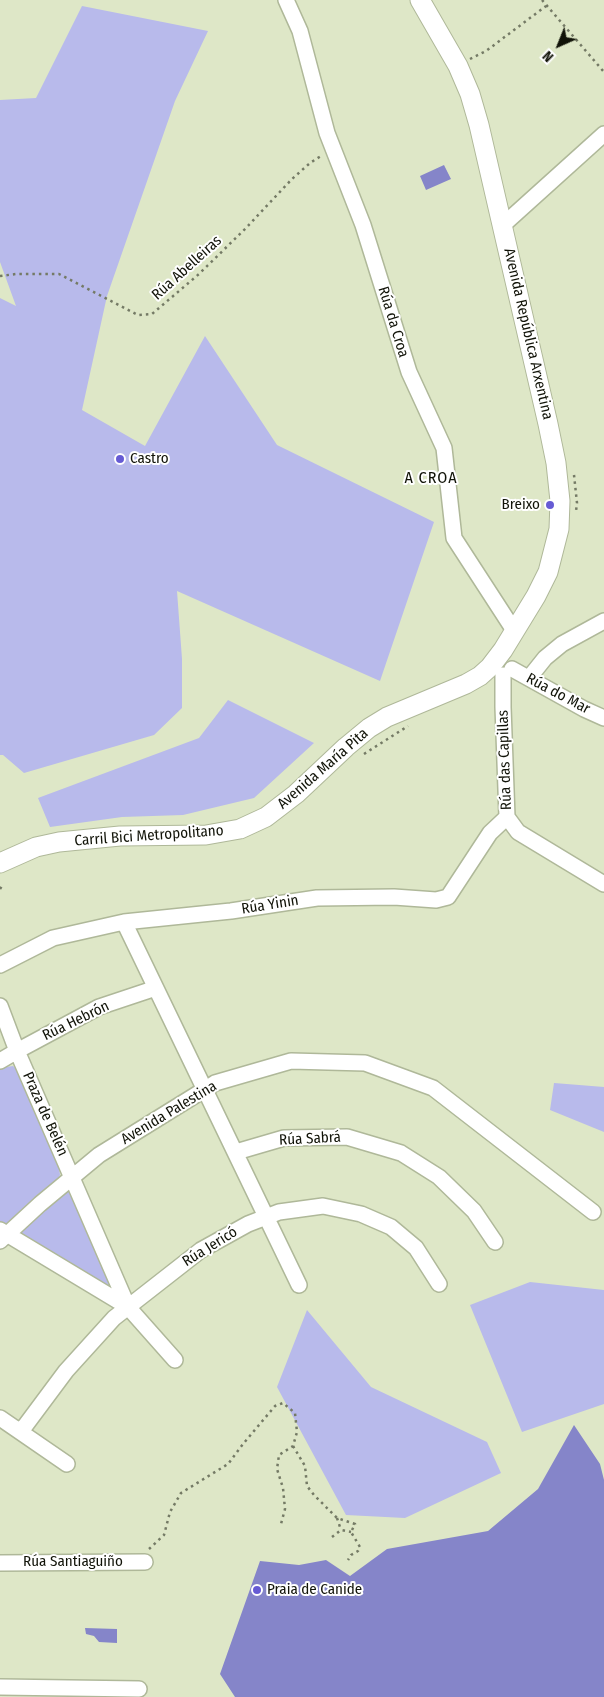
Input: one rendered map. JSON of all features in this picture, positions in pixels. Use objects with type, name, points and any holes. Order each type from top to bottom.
[{"type":"main road","name":"Avenida República Arxentina","points":[[420,0],[458,66],[470,94],[503,225],[556,463],[560,501],[559,529],[548,572],[536,596],[503,650],[502,670]]},
{"type":"main road","name":"Avenida María Pita","points":[[0,863],[36,847],[59,842],[120,836],[206,835],[240,829],[266,817],[280,807],[370,728],[395,713],[502,670]]},
{"type":"street","name":"Rúa da Croa","points":[[286,0],[300,31],[327,133],[362,225],[409,372],[444,448],[454,538],[515,632]]},
{"type":"street","points":[[503,225],[604,134]]},
{"type":"street","points":[[529,678],[545,658],[562,644],[604,621]]},
{"type":"street","name":"Rúa do Mar","points":[[502,670],[529,678],[604,718]]},
{"type":"street","name":"Rúa das Capillas","points":[[502,670],[507,817],[518,832],[604,884]]},
{"type":"street","name":"Rúa Yinin","points":[[0,965],[54,938],[124,922],[231,911],[318,898],[394,897],[436,900],[448,897],[490,833],[507,817]]},
{"type":"street","points":[[124,922],[300,1285]]},
{"type":"street","name":"Rúa Hebrón","points":[[0,1061],[99,1007],[156,988]]},
{"type":"street","name":"Praza de Belén","points":[[0,1006],[16,1051],[73,1177],[128,1306]]},
{"type":"street","name":"Avenida Palestina","points":[[2,1235],[99,1156],[215,1083],[291,1060],[365,1064],[433,1088],[593,1212]]},
{"type":"street","name":"Rúa Sabrá","points":[[236,1152],[284,1138],[347,1137],[401,1153],[439,1177],[474,1211],[495,1242]]},
{"type":"street","name":"Rúa Jericó","points":[[16,1428],[21,1429],[25,1426],[83,1351],[128,1306],[201,1250],[266,1216],[279,1212],[323,1206],[361,1214],[391,1227],[416,1248],[440,1284]]},
{"type":"street","points":[[2,1235],[128,1306],[174,1360]]},
{"type":"street","points":[[0,1418],[66,1464]]},
{"type":"street","name":"Rúa Santiaguiño","points":[[0,1563],[145,1562]]},
{"type":"street","points":[[0,1687],[139,1689]]},
{"type":"path","points":[[542,0],[604,72]]},
{"type":"path","points":[[458,66],[486,52],[546,6]]},
{"type":"path","name":"Rúa Abelleiras","points":[[0,276],[59,274],[138,315],[152,314],[199,274],[292,179],[310,163],[334,150]]},
{"type":"path","points":[[362,755],[414,722]]},
{"type":"path","points":[[145,1562],[150,1548],[164,1535],[170,1512],[181,1493],[228,1464],[276,1406],[283,1402],[295,1412],[298,1432],[293,1446],[279,1455],[277,1469],[285,1509],[281,1524]]},
{"type":"path","points":[[293,1446],[305,1466],[307,1486],[337,1518],[341,1530]]},
{"type":"path","points":[[337,1518],[355,1524],[350,1532]]},
{"type":"path","points":[[341,1530],[350,1532],[360,1547],[348,1560]]},
{"type":"path","points":[[332,1537],[341,1530]]},
{"type":"shaded area","points":[[82,6],[208,31],[175,101],[107,296],[82,410],[145,446],[205,336],[277,445],[434,522],[380,681],[177,591],[182,659],[182,708],[154,735],[24,773],[3,755],[0,755],[0,298],[16,306],[0,262],[0,100],[36,98]]},
{"type":"shaded area","points":[[444,165],[451,179],[426,190],[420,176]]},
{"type":"shaded area","points":[[228,700],[314,743],[254,798],[183,815],[122,817],[50,827],[38,798],[199,738]]},
{"type":"shaded area","points":[[13,1066],[19,1071],[59,1167],[60,1175],[56,1183],[6,1225],[0,1222],[0,1068]]},
{"type":"shaded area","points":[[554,1083],[604,1087],[604,1132],[550,1110]]},
{"type":"shaded area","points":[[69,1188],[115,1292],[17,1234]]},
{"type":"shaded area","points":[[530,1282],[604,1290],[604,1404],[522,1432],[470,1305]]},
{"type":"shaded area","points":[[307,1310],[371,1387],[487,1442],[501,1473],[405,1518],[346,1515],[277,1387]]},
{"type":"shaded area","points":[[574,1425],[600,1464],[604,1480],[604,1697],[235,1697],[220,1674],[260,1561],[299,1565],[326,1560],[350,1576],[387,1549],[488,1531],[538,1489]]},
{"type":"shaded area","points":[[85,1628],[117,1629],[117,1643],[99,1642],[94,1636],[86,1634]]},
{"type":"place","name":"Castro","points":[[120,459]]},
{"type":"place","name":"Breixo","points":[[550,505]]},
{"type":"place","name":"Praia de Canide","points":[[257,1590]]},
{"type":"district","name":"A CROA","points":[[431,479]]}]
